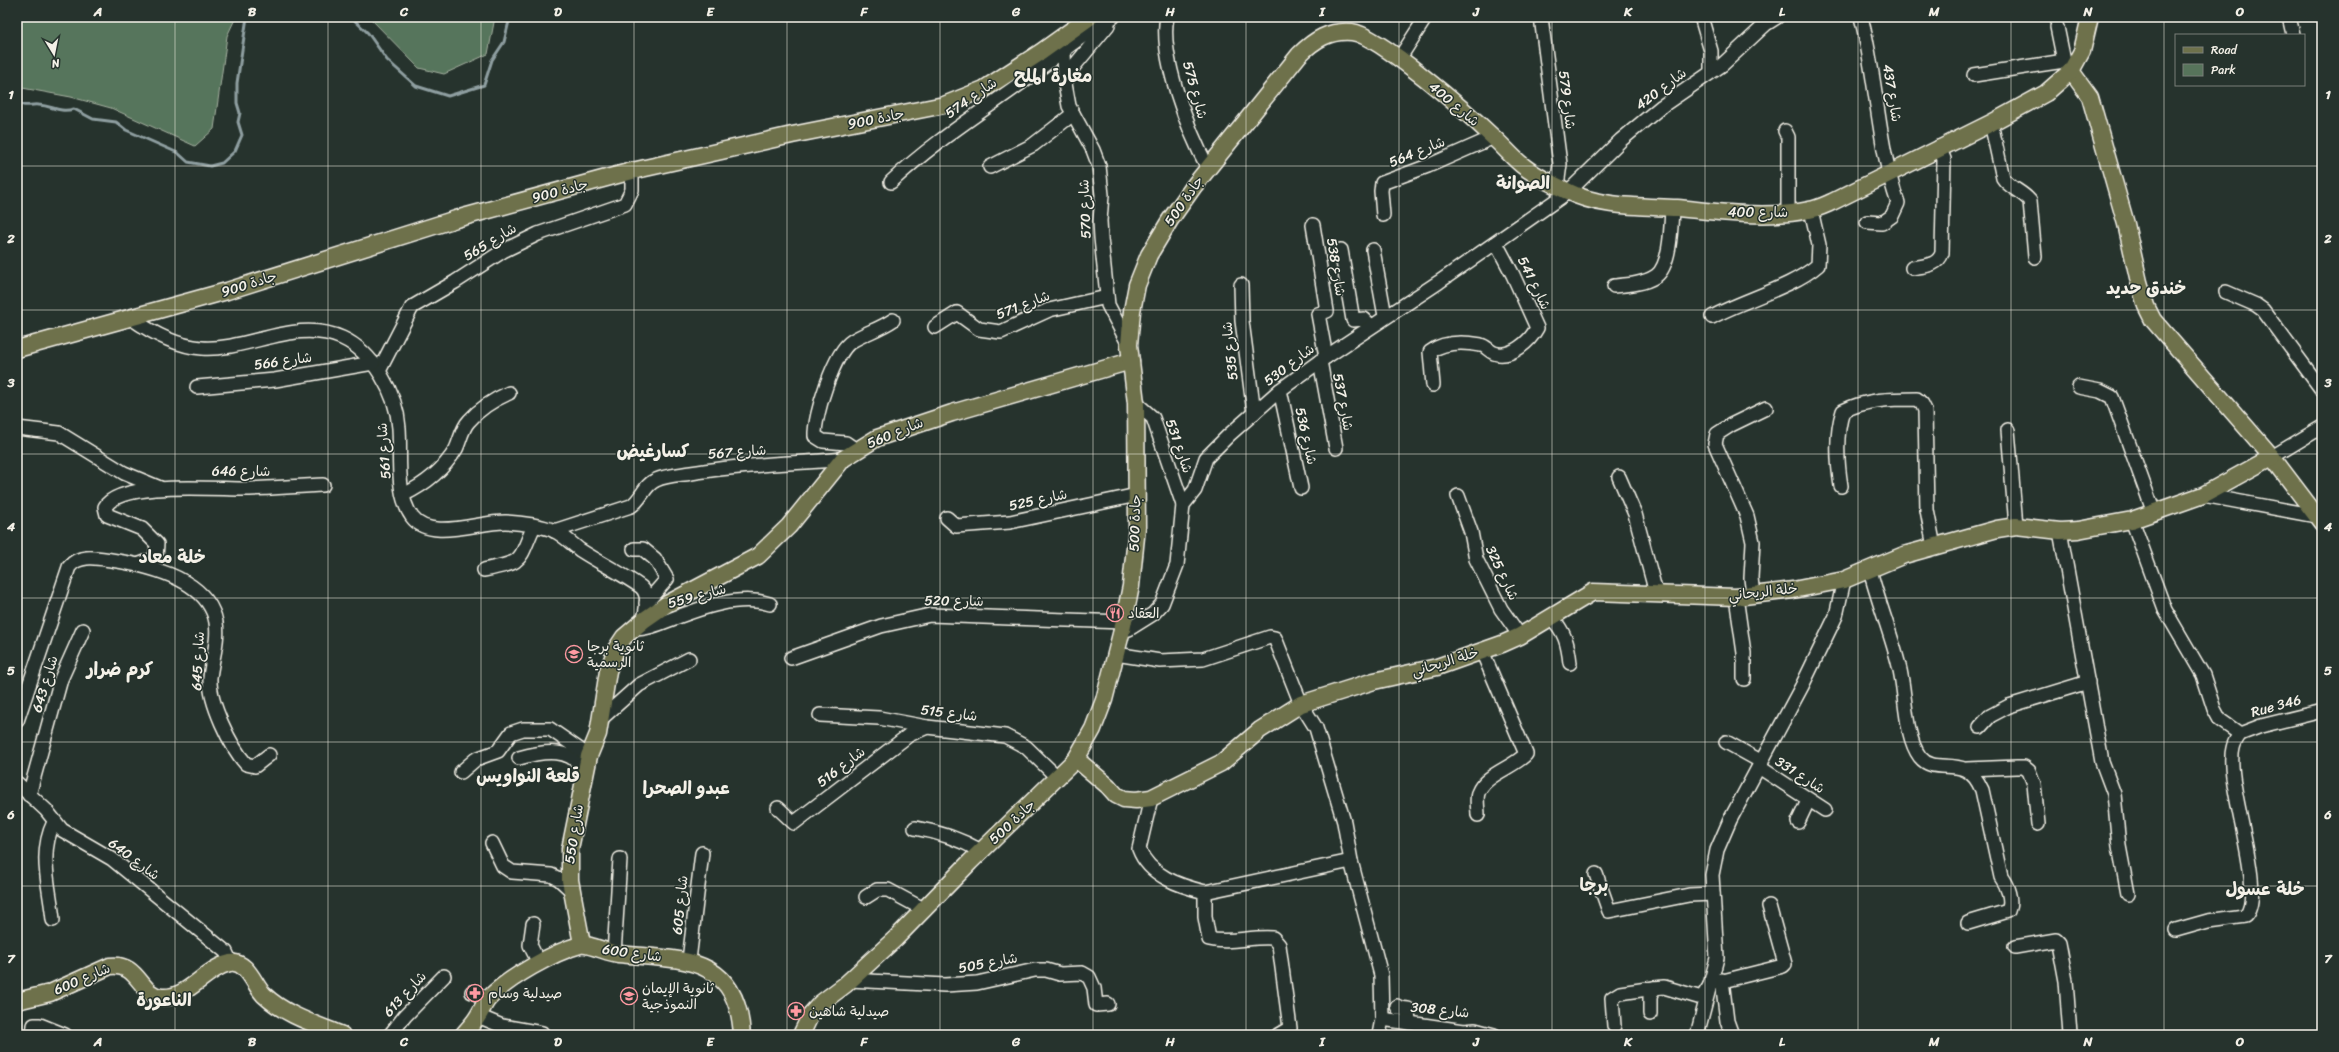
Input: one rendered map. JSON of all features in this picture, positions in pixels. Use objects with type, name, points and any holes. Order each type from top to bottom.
[{"type":"main road","name":"جادة 900","points":[[17,349],[228,291],[456,219],[632,171],[792,135],[944,105],[963,99],[984,89],[1035,56],[1090,17]]},
{"type":"main road","name":"شارع 400","points":[[1399,59],[1494,137],[1523,166],[1562,189],[1606,203],[1739,213],[1788,213],[1811,210],[1832,202],[1939,147],[1991,123],[2046,93],[2067,66],[2082,51],[2090,17]]},
{"type":"main road","name":"جادة 500","points":[[801,1035],[811,1014],[850,980],[924,910],[981,851],[1058,778],[1076,759],[1093,729],[1104,700],[1123,626],[1131,586],[1137,527],[1136,404],[1129,345],[1132,311],[1137,285],[1148,255],[1170,220],[1208,168],[1298,55],[1318,38],[1328,34],[1353,32],[1376,41],[1399,59]]},
{"type":"main road","points":[[2067,66],[2090,97],[2124,215],[2139,282],[2146,306],[2153,320],[2272,457],[2319,519]]},
{"type":"main road","name":"شارع 560","points":[[639,624],[667,604],[758,556],[789,526],[850,454],[877,438],[909,426],[1131,362]]},
{"type":"main road","name":"خلة الريحاني","points":[[1076,759],[1116,795],[1124,799],[1136,800],[1151,798],[1221,763],[1260,730],[1301,704],[1374,681],[1437,667],[1482,651],[1520,636],[1583,596],[1593,592],[1656,593],[1736,597],[1849,578],[1904,555],[1977,533],[2016,526],[2060,531],[2104,527],[2132,520],[2203,494],[2272,457]]},
{"type":"main road","name":"شارع 550","points":[[582,944],[569,871],[570,849],[589,756],[598,734],[608,671],[619,644],[639,624]]},
{"type":"main road","points":[[463,1035],[478,1016],[488,999],[515,978],[539,963],[582,944]]},
{"type":"main road","name":"شارع 600","points":[[582,944],[614,954],[689,960],[715,972],[726,982],[732,993],[742,1035]]},
{"type":"main road","points":[[231,963],[241,966],[248,972],[262,993],[278,1006],[342,1035]]},
{"type":"main road","name":"شارع 600","points":[[17,1001],[50,993],[110,966],[119,965],[130,970],[155,995],[161,997],[174,996],[218,968],[231,963]]},
{"type":"street","name":"شارع 574","points":[[891,182],[948,133],[1113,17]]},
{"type":"street","points":[[1065,84],[1070,71],[1100,33],[1116,17]]},
{"type":"street","name":"شارع 575","points":[[1167,17],[1164,31],[1176,86],[1189,132],[1208,168]]},
{"type":"street","points":[[1399,59],[1426,17]]},
{"type":"street","name":"شارع 579","points":[[1541,17],[1562,189]]},
{"type":"street","points":[[1701,17],[1711,51],[1711,72]]},
{"type":"street","name":"شارع 420","points":[[1562,189],[1610,151],[1662,106],[1736,54],[1757,32],[1777,17]]},
{"type":"street","name":"شارع 437","points":[[1861,17],[1873,75],[1888,174],[1898,203],[1892,216],[1882,223],[1867,222]]},
{"type":"street","points":[[2289,17],[2293,34]]},
{"type":"street","points":[[1974,75],[2067,66],[2057,27]]},
{"type":"street","name":"شارع 570","points":[[1064,50],[1066,97],[1073,114],[1093,150],[1099,166],[1102,195],[1100,221],[1108,305],[1129,345]]},
{"type":"street","points":[[1041,67],[1059,68],[1065,84]]},
{"type":"street","points":[[990,167],[1033,145],[1073,114]]},
{"type":"street","points":[[1991,123],[2003,178],[2006,184],[2025,194],[2030,201],[2035,257]]},
{"type":"street","points":[[1785,132],[1788,138],[1788,213]]},
{"type":"street","name":"شارع 564","points":[[1383,215],[1381,191],[1382,183],[1428,166],[1494,137]]},
{"type":"street","points":[[1912,268],[1939,261],[1942,253],[1944,160],[1939,147]]},
{"type":"street","name":"شارع 565","points":[[376,367],[412,307],[455,282],[503,251],[538,234],[625,204],[630,196],[632,171]]},
{"type":"street","name":"شارع 530","points":[[1183,506],[1195,490],[1206,458],[1280,390],[1385,316],[1496,243],[1562,189]]},
{"type":"street","points":[[1614,286],[1644,281],[1656,275],[1663,267],[1667,257],[1672,208]]},
{"type":"street","points":[[1712,317],[1786,284],[1810,271],[1818,264],[1819,245],[1811,210]]},
{"type":"street","name":"شارع 538","points":[[1313,225],[1327,311],[1318,314],[1323,359]]},
{"type":"street","name":"شارع 541","points":[[1433,385],[1430,352],[1436,348],[1445,344],[1483,345],[1494,353],[1502,354],[1524,345],[1537,328],[1513,275],[1496,243]]},
{"type":"street","points":[[1341,250],[1353,320],[1364,319],[1371,326]]},
{"type":"street","points":[[1373,250],[1385,316]]},
{"type":"street","name":"شارع 535","points":[[1241,285],[1242,321],[1254,413]]},
{"type":"street","points":[[2226,292],[2256,305],[2263,310],[2322,390]]},
{"type":"street","name":"شارع 571","points":[[935,327],[957,312],[979,329],[1001,332],[1050,310],[1107,296]]},
{"type":"street","name":"شارع 561","points":[[131,318],[156,335],[202,348],[243,344],[294,332],[333,334],[355,346],[376,367],[398,420],[403,495],[411,517],[418,524],[431,529],[441,530],[500,522],[534,526],[554,531],[596,560],[641,587],[646,594],[646,603],[639,624]]},
{"type":"street","points":[[850,454],[846,443],[823,441],[815,436],[814,428],[823,392],[837,360],[851,341],[873,332],[893,320]]},
{"type":"street","name":"شارع 537","points":[[1323,359],[1336,448]]},
{"type":"street","name":"شارع 566","points":[[196,387],[275,380],[376,367]]},
{"type":"street","points":[[2079,387],[2100,390],[2112,397],[2154,513]]},
{"type":"street","name":"شارع 536","points":[[1280,390],[1301,488]]},
{"type":"street","points":[[403,495],[421,485],[440,469],[455,450],[467,422],[478,411],[494,400],[508,393]]},
{"type":"street","points":[[1841,486],[1838,443],[1843,410],[1869,401],[1917,400],[1925,410],[1927,510],[1934,547]]},
{"type":"street","name":"شارع 531","points":[[1136,404],[1152,418],[1183,506]]},
{"type":"street","points":[[1753,595],[1751,578],[1753,542],[1747,516],[1715,444],[1717,434],[1731,425],[1766,408]]},
{"type":"street","points":[[2272,457],[2322,427]]},
{"type":"street","name":"شارع 646","points":[[17,428],[58,433],[124,473],[160,488]]},
{"type":"street","points":[[2008,430],[2016,526]]},
{"type":"street","name":"شارع 567","points":[[554,531],[631,506],[640,499],[650,483],[662,478],[733,466],[850,454]]},
{"type":"street","points":[[1620,477],[1635,514],[1656,593]]},
{"type":"street","name":"شارع 646","points":[[140,564],[156,558],[158,549],[154,540],[142,529],[107,515],[105,507],[120,497],[160,488],[242,489],[323,485]]},
{"type":"street","points":[[2203,494],[2319,519]]},
{"type":"street","name":"شارع 525","points":[[947,518],[956,526],[1010,522],[1136,495]]},
{"type":"street","name":"شارع 325","points":[[1458,496],[1471,532],[1476,559],[1501,610],[1520,636]]},
{"type":"street","points":[[1123,626],[1129,629],[1153,614],[1162,604],[1177,565],[1183,506]]},
{"type":"street","points":[[2132,520],[2165,610],[2203,675],[2214,709],[2220,720],[2240,734],[2233,748],[2232,764],[2248,856],[2251,901],[2248,912],[2245,916],[2208,921],[2176,930]]},
{"type":"street","points":[[484,570],[514,563],[519,559],[534,526]]},
{"type":"street","points":[[2060,531],[2102,762],[2114,794],[2119,846],[2128,894]]},
{"type":"street","points":[[634,549],[643,549],[655,559],[667,579],[646,603]]},
{"type":"street","name":"شارع 645","points":[[17,721],[69,567],[82,558],[95,558],[140,564],[161,570],[184,583],[209,604],[214,616],[216,629],[210,677],[213,704],[246,764],[255,766],[269,755]]},
{"type":"street","points":[[1870,570],[1900,668],[1904,704],[1913,740],[1920,756],[1927,763],[1968,769],[2017,767],[2030,771],[2034,784],[2038,824]]},
{"type":"street","points":[[1732,1035],[1717,982],[1712,875],[1717,850],[1730,820],[1836,616],[1849,578]]},
{"type":"street","points":[[1736,597],[1744,653],[1744,679]]},
{"type":"street","name":"شارع 559","points":[[639,624],[644,629],[698,610],[730,603],[751,600],[770,604]]},
{"type":"street","name":"شارع 520","points":[[791,658],[881,626],[930,615],[1123,626]]},
{"type":"street","points":[[1551,617],[1561,627],[1568,641],[1570,663]]},
{"type":"street","name":"شارع 643","points":[[29,795],[61,680],[83,630]]},
{"type":"street","points":[[1116,654],[1160,661],[1187,660],[1217,655],[1270,637],[1275,638],[1301,704],[1316,728],[1344,822],[1351,861],[1381,975],[1382,1019],[1379,1035]]},
{"type":"street","points":[[1478,815],[1478,793],[1483,786],[1500,770],[1518,763],[1526,754],[1482,651]]},
{"type":"street","points":[[601,719],[639,685],[689,659]]},
{"type":"street","points":[[1980,727],[1990,716],[2010,706],[2088,682]]},
{"type":"street","name":"Rue 346","points":[[2240,734],[2261,726],[2322,711]]},
{"type":"street","name":"شارع 515","points":[[820,716],[879,718],[927,727],[1005,736],[1026,747],[1058,778]]},
{"type":"street","name":"شارع 516","points":[[778,808],[794,823],[909,736],[927,727]]},
{"type":"street","points":[[461,772],[476,758],[498,751],[511,733],[522,729],[550,729],[589,756]]},
{"type":"street","name":"شارع 331","points":[[1726,742],[1760,764],[1808,801],[1825,810]]},
{"type":"street","points":[[519,758],[543,752],[554,752],[576,760],[581,764],[585,774]]},
{"type":"street","points":[[1968,769],[1977,779],[1982,790],[2001,877],[2007,885],[2010,906],[2008,911],[1968,923]]},
{"type":"street","name":"شارع 640","points":[[17,783],[46,810],[54,822],[74,838],[112,859],[144,884],[172,909],[226,952],[231,963]]},
{"type":"street","points":[[1151,798],[1139,849],[1141,856],[1154,870],[1169,880],[1184,887],[1205,892],[1351,861]]},
{"type":"street","points":[[1798,822],[1808,801]]},
{"type":"street","points":[[53,920],[45,866],[48,836],[54,822]]},
{"type":"street","points":[[915,828],[935,832],[963,841],[981,851]]},
{"type":"street","points":[[492,843],[503,866],[512,872],[551,875],[560,879],[572,890]]},
{"type":"street","name":"شارع 605","points":[[689,960],[702,853]]},
{"type":"street","points":[[614,954],[620,859]]},
{"type":"street","points":[[1596,874],[1609,911],[1689,895],[1713,894]]},
{"type":"street","points":[[866,897],[877,890],[888,890],[924,910]]},
{"type":"street","points":[[1205,892],[1205,917],[1209,939],[1223,942],[1268,937],[1273,938],[1279,945],[1290,1028],[1278,1035]]},
{"type":"street","points":[[1614,1026],[1612,998],[1620,993],[1664,987],[1698,997],[1703,996],[1717,982],[1774,969],[1785,964],[1769,906]]},
{"type":"street","points":[[534,924],[530,945],[539,963]]},
{"type":"street","points":[[2015,947],[2056,940],[2059,943],[2066,981],[2070,1035]]},
{"type":"street","name":"شارع 505","points":[[850,980],[945,985],[977,983],[1035,970],[1046,970],[1060,974],[1082,973],[1090,977],[1094,988],[1096,1005],[1108,1004]]},
{"type":"street","name":"شارع 613","points":[[390,1035],[404,1016],[444,976]]},
{"type":"street","points":[[1697,1035],[1717,982]]},
{"type":"street","points":[[1650,1014],[1650,997],[1654,988]]},
{"type":"street","points":[[472,992],[477,996],[488,999]]},
{"type":"street","points":[[1397,1006],[1398,1008],[1408,1009],[1409,1023]]},
{"type":"street","points":[[478,1016],[502,1026],[542,1033]]},
{"type":"street","name":"شارع 308","points":[[1382,1019],[1464,1031],[1475,1030],[1494,1035]]},
{"type":"street","points":[[33,1035],[34,1025],[40,1025],[65,1035]]},
{"type":"green space","points":[[17,17],[236,17],[227,36],[214,129],[195,146],[111,108],[71,97],[17,87]]},
{"type":"green space","points":[[369,17],[495,17],[488,54],[444,74],[419,68]]},
{"type":"waterway","points":[[17,102],[25,105],[44,106],[60,110],[74,109],[93,119],[116,122],[126,130],[178,153],[188,162],[210,166],[222,163],[235,151],[242,135],[238,122],[240,113],[237,103],[237,83],[247,17]]},
{"type":"waterway","points":[[351,17],[368,33],[387,60],[416,86],[448,96],[484,85],[492,60],[504,42],[510,17]]},
{"type":"place","name":"العقاد","points":[[1115,613]]},
{"type":"place","name":"ثانوية برجا الرسمية","points":[[574,654]]},
{"type":"place","name":"صيدلية وسام","points":[[475,993]]},
{"type":"place","name":"ثانوية الإيمان النموذجية","points":[[629,996]]},
{"type":"place","name":"صيدلية شاهين","points":[[796,1011]]},
{"type":"district","name":"مغارة الملح","points":[[1053,76]]},
{"type":"district","name":"الصوانة","points":[[1523,183]]},
{"type":"district","name":"خندق حديد","points":[[2146,288]]},
{"type":"district","name":"كسارغيض","points":[[653,451]]},
{"type":"district","name":"خلة معاد","points":[[172,557]]},
{"type":"district","name":"كرم ضرار","points":[[120,669]]},
{"type":"district","name":"قلعة النواويس","points":[[528,776]]},
{"type":"district","name":"عبدو الصحرا","points":[[686,788]]},
{"type":"district","name":"برجا","points":[[1594,885]]},
{"type":"district","name":"خلة عسول","points":[[2265,889]]},
{"type":"district","name":"الناعورة","points":[[164,1000]]}]
